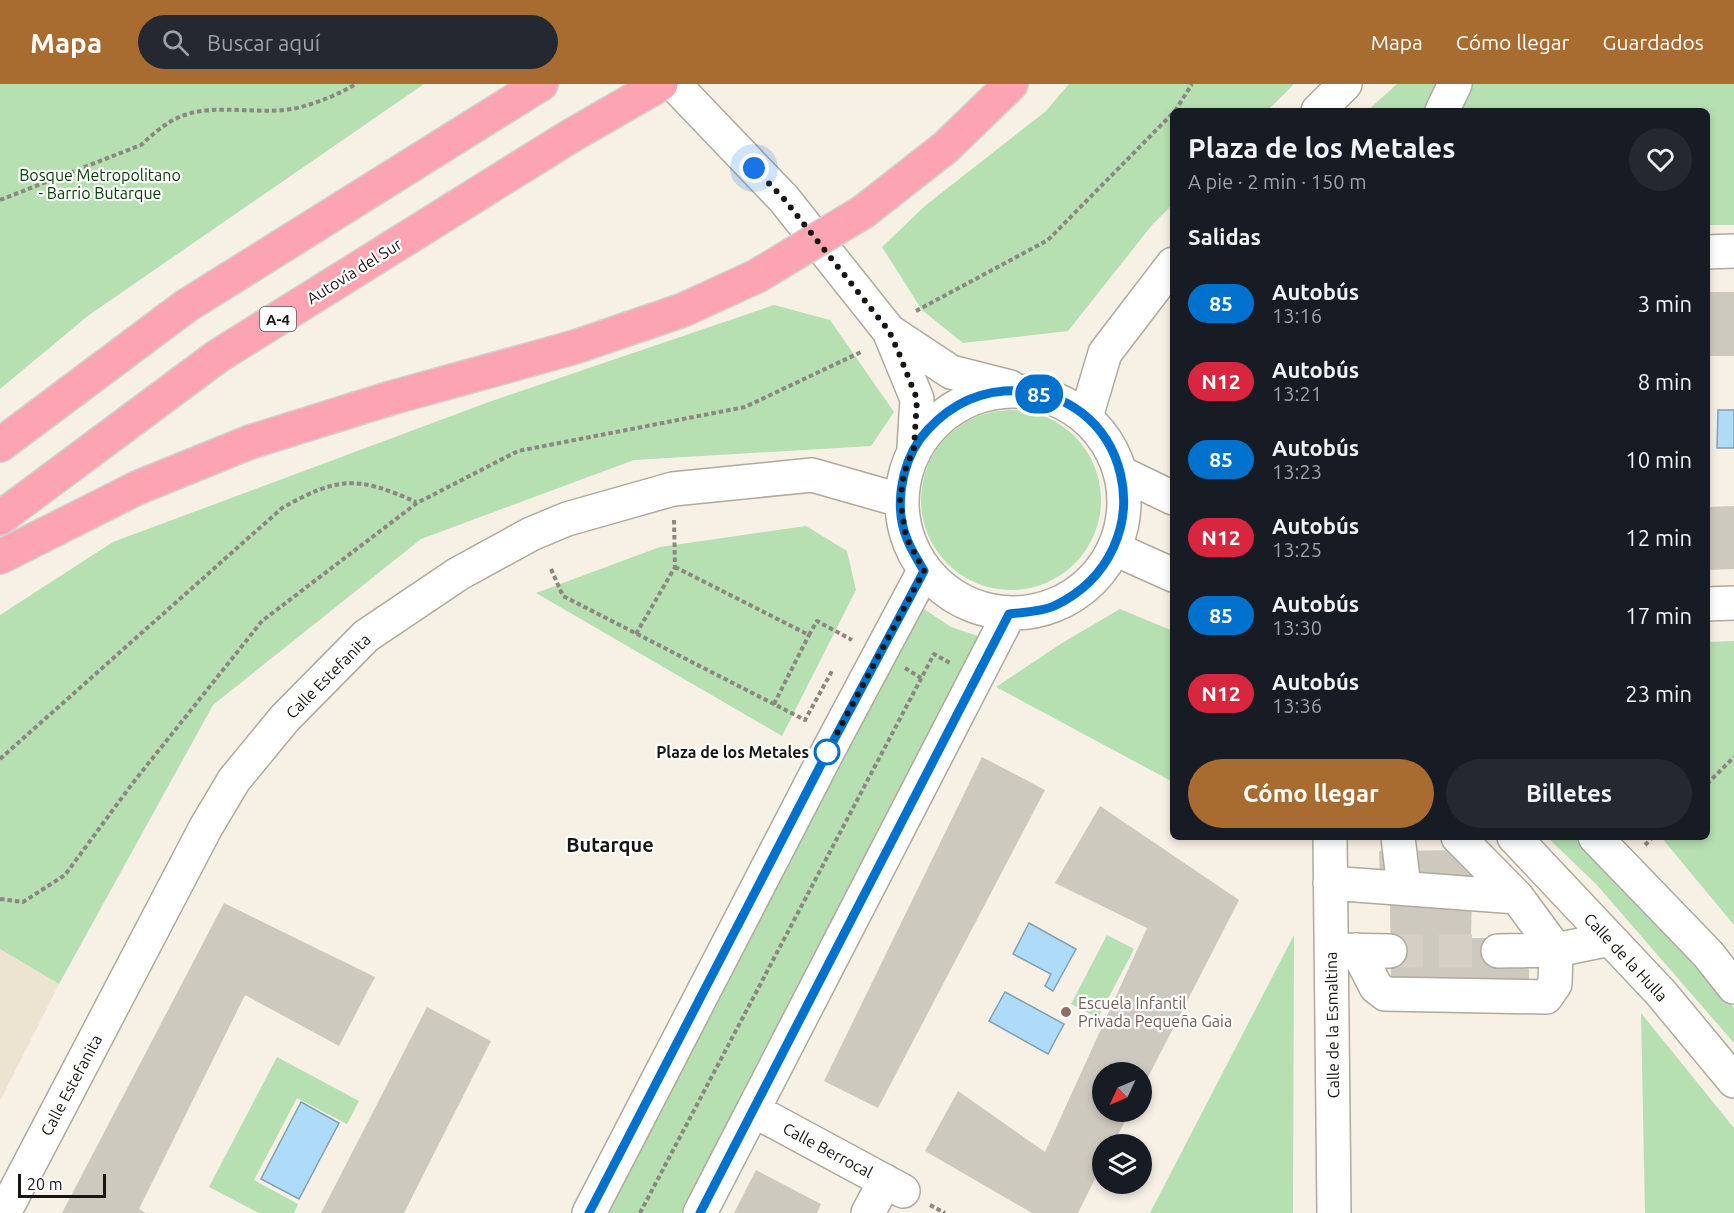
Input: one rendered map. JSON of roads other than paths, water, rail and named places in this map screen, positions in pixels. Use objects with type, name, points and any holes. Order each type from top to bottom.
[{"type":"highway","points":[[0,446],[186,306],[541,84]]},
{"type":"highway","name":"Autovía del Sur","points":[[0,518],[218,356],[568,137],[661,84]]},
{"type":"highway","points":[[0,557],[137,488],[250,442],[392,398],[575,347],[683,310],[757,276],[863,212],[946,147],[1011,84]]},
{"type":"street","points":[[674,84],[784,199],[889,331],[917,399],[914,448]]},
{"type":"street","points":[[1320,108],[1345,84]]},
{"type":"street","points":[[1443,108],[1455,84]]},
{"type":"street","points":[[1710,252],[1734,251]]},
{"type":"street","points":[[1086,417],[1105,353],[1170,268]]},
{"type":"street","points":[[889,331],[951,372],[1056,398],[1086,417],[1113,452],[1121,473],[1125,499],[1123,524],[1115,549],[1089,585],[1052,608],[1009,614],[962,602],[924,571],[906,537],[900,500],[904,473],[914,448],[933,422],[959,403],[989,392],[1021,390]]},
{"type":"street","points":[[1121,473],[1170,497]]},
{"type":"street","name":"Calle Estefanita","points":[[4,1213],[206,826],[234,780],[285,718],[366,636],[458,574],[531,534],[567,519],[673,489],[812,475],[900,500]]},
{"type":"street","points":[[1115,549],[1170,574]]},
{"type":"street","points":[[589,1213],[828,751],[924,571]]},
{"type":"street","points":[[1710,604],[1734,603]]},
{"type":"street","points":[[700,1213],[1009,614]]},
{"type":"street","name":"Calle de la Esmaltina","points":[[1330,840],[1330,883],[1344,950],[1334,1213]]},
{"type":"street","points":[[1398,840],[1404,888]]},
{"type":"street","points":[[1344,950],[1376,987],[1385,994],[1546,998],[1555,984],[1557,950],[1517,897],[1461,840]]},
{"type":"street","name":"Calle de la Hulla","points":[[1517,840],[1661,993],[1734,1081]]},
{"type":"street","points":[[1598,840],[1708,954],[1734,987]]},
{"type":"street","points":[[1330,883],[1517,897]]},
{"type":"street","points":[[1498,951],[1557,950],[1610,939]]},
{"type":"street","points":[[1344,950],[1390,951]]},
{"type":"street","name":"Calle Berrocal","points":[[753,1110],[894,1186],[868,1213]]},
{"type":"water","points":[[1718,410],[1734,410],[1734,448],[1717,448]]},
{"type":"water","points":[[1029,923],[1076,949],[1053,991],[1045,986],[1051,974],[1013,954]]},
{"type":"water","points":[[1005,992],[1064,1024],[1048,1054],[989,1021]]},
{"type":"water","points":[[301,1102],[339,1123],[299,1199],[261,1179]]},
{"type":"tunnel","points":[[1390,951],[1498,951]]},
{"type":"place","name":"Plaza de los Metales","points":[[827,752]]},
{"type":"place","name":"Escuela Infantil Privada Pequeña Gaia","points":[[1066,1012]]},
{"type":"district","name":"Butarque","points":[[610,844]]},
{"type":"park label","name":"Bosque Metropolitano - Barrio Butarque","points":[[100,184]]}]
